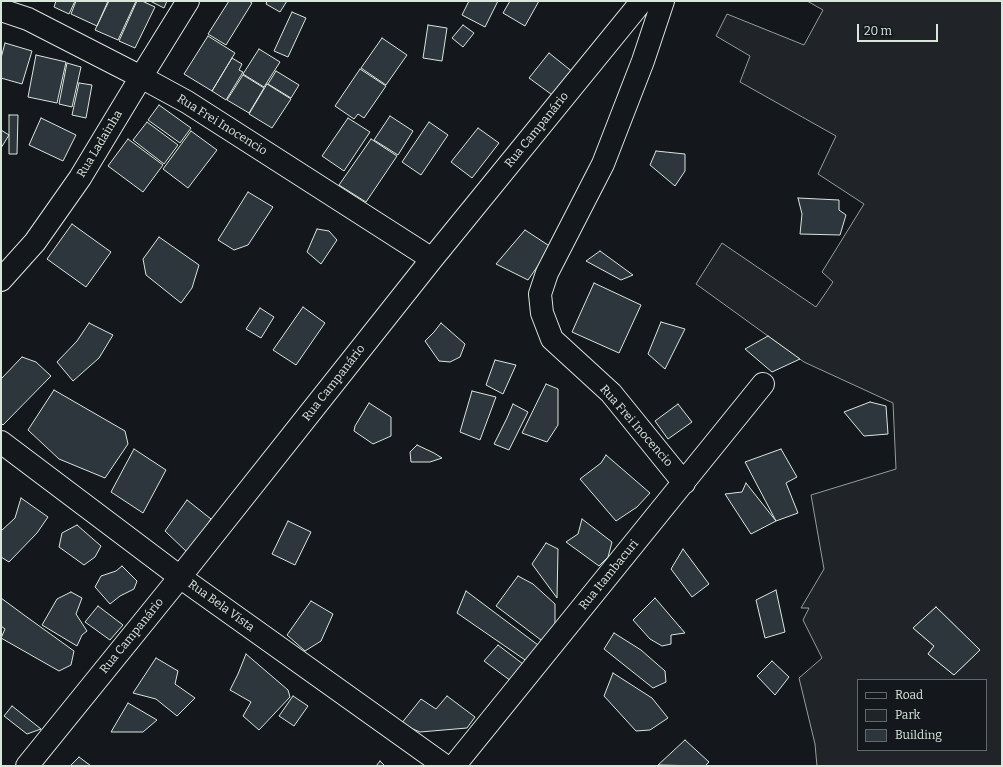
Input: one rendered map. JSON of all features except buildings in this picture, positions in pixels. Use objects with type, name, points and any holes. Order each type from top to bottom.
[{"type":"street","name":"Rua Ladainha","points":[[1,280],[35,242],[80,178],[188,1]]},
{"type":"street","name":"Rua Campanário","points":[[27,766],[180,577],[432,259],[642,1]]},
{"type":"street","name":"Rua Frei Inocencio","points":[[663,1],[643,61],[603,164],[547,273],[540,294],[542,313],[552,339],[611,393],[684,483]]},
{"type":"street","name":"Rua Frei Inocencio","points":[[1,10],[28,19],[187,102],[432,259]]},
{"type":"street","name":"Rua Itambacuri","points":[[454,766],[763,384]]},
{"type":"street","name":"Rua Bela Vista","points":[[1,442],[180,577],[445,766]]},
{"type":"green space","points":[[807,1],[1002,1],[1002,766],[817,766],[815,744],[799,678],[822,658],[803,620],[809,608],[801,608],[824,569],[811,495],[896,469],[893,403],[804,362],[696,284],[722,243],[816,307],[833,282],[822,272],[864,204],[818,174],[836,136],[740,82],[750,56],[716,36],[727,14],[804,45],[823,10]],"holes":[[[936,607],[980,650],[954,675],[928,654],[934,646],[913,628]]]}]
